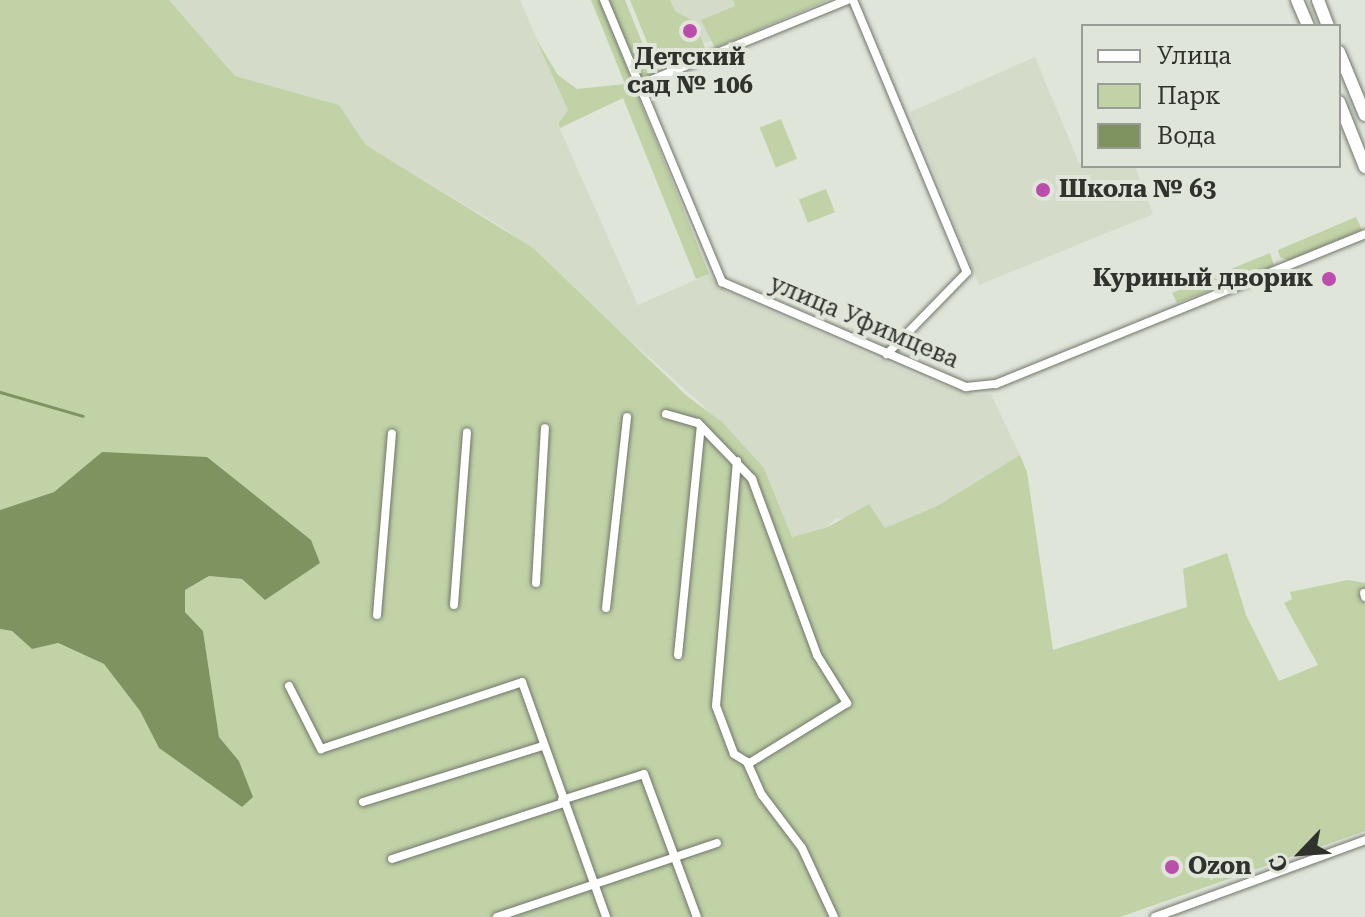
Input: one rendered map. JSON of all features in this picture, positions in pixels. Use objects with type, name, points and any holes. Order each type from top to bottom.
[{"type":"main road","points":[[1297,0],[1307,24]]},
{"type":"main road","points":[[1318,0],[1327,24]]},
{"type":"main road","points":[[1341,57],[1365,115]]},
{"type":"main road","points":[[1341,107],[1365,167]]},
{"type":"street","name":"улица Уфимцева","points":[[604,0],[722,282],[966,387],[989,386],[1365,234]]},
{"type":"street","points":[[639,85],[850,0],[967,272],[887,354]]},
{"type":"street","points":[[666,414],[701,426],[752,479],[780,544],[817,655],[847,703],[748,764]]},
{"type":"street","points":[[606,608],[627,417]]},
{"type":"street","points":[[678,655],[701,426]]},
{"type":"street","points":[[536,583],[545,428]]},
{"type":"street","points":[[454,605],[467,432]]},
{"type":"street","points":[[377,615],[392,434]]},
{"type":"street","points":[[737,461],[716,706],[734,754],[748,764],[762,795],[802,848],[834,917]]},
{"type":"street","points":[[289,686],[321,749],[522,682],[606,917]]},
{"type":"street","points":[[363,802],[543,746]]},
{"type":"street","points":[[392,859],[644,774],[697,917]]},
{"type":"street","points":[[1155,917],[1365,840]]},
{"type":"street","points":[[497,917],[717,843]]},
{"type":"shaded area","points":[[169,0],[520,0],[568,110],[558,125],[638,305],[709,274],[726,292],[929,381],[975,395],[991,394],[1020,455],[937,506],[885,528],[836,518],[828,527],[792,537],[764,468],[700,403],[508,231],[366,145],[339,105],[235,76]]},
{"type":"shaded area","name":"Детский сад № 106","points":[[632,0],[754,0],[760,21],[657,62]]},
{"type":"shaded area","name":"Школа № 63","points":[[1035,57],[1081,168],[1136,168],[1153,214],[979,285],[910,112]]},
{"type":"green space","points":[[0,0],[169,0],[235,76],[339,105],[366,145],[533,248],[687,396],[722,422],[764,468],[792,537],[828,527],[869,504],[885,528],[937,506],[1020,455],[1027,472],[1053,650],[1187,607],[1183,569],[1227,553],[1246,615],[1279,681],[1318,665],[1284,603],[1292,599],[1290,592],[1348,580],[1365,583],[1365,831],[1120,917],[0,917],[0,629],[12,631],[32,649],[57,643],[104,664],[140,711],[159,748],[242,807],[252,796],[239,761],[219,737],[203,631],[185,612],[185,590],[209,576],[242,579],[265,599],[102,452],[54,492],[0,510]]},
{"type":"green space","points":[[591,0],[600,0],[709,274],[696,279],[623,98],[560,128],[558,124],[568,110],[536,39],[558,75],[577,89],[625,84]]},
{"type":"green space","points":[[608,0],[625,0],[655,75],[638,76]]},
{"type":"green space","points":[[630,0],[670,0],[675,11],[695,22],[706,51],[659,72]]},
{"type":"green space","points":[[733,0],[828,0],[715,48],[701,20],[735,6]]},
{"type":"green space","points":[[781,119],[797,159],[776,167],[760,128]]},
{"type":"green space","points":[[826,189],[835,212],[808,223],[799,199]]},
{"type":"green space","points":[[1356,217],[1362,230],[1289,261],[1280,257],[1278,250]]},
{"type":"green space","points":[[1270,253],[1274,266],[1177,303],[1172,293]]},
{"type":"water","points":[[102,452],[207,457],[311,540],[320,563],[265,600],[242,579],[209,576],[185,590],[185,612],[203,631],[219,737],[239,761],[253,797],[242,807],[159,748],[140,711],[104,664],[58,643],[32,649],[12,631],[0,629],[0,510],[54,492]]},
{"type":"waterway","points":[[0,392],[83,416]]},
{"type":"place","name":"Детский сад № 106","points":[[690,31]]},
{"type":"place","name":"Школа № 63","points":[[1043,190]]},
{"type":"place","name":"Куриный дворик","points":[[1329,279]]},
{"type":"place","name":"Ozon","points":[[1172,867]]}]
